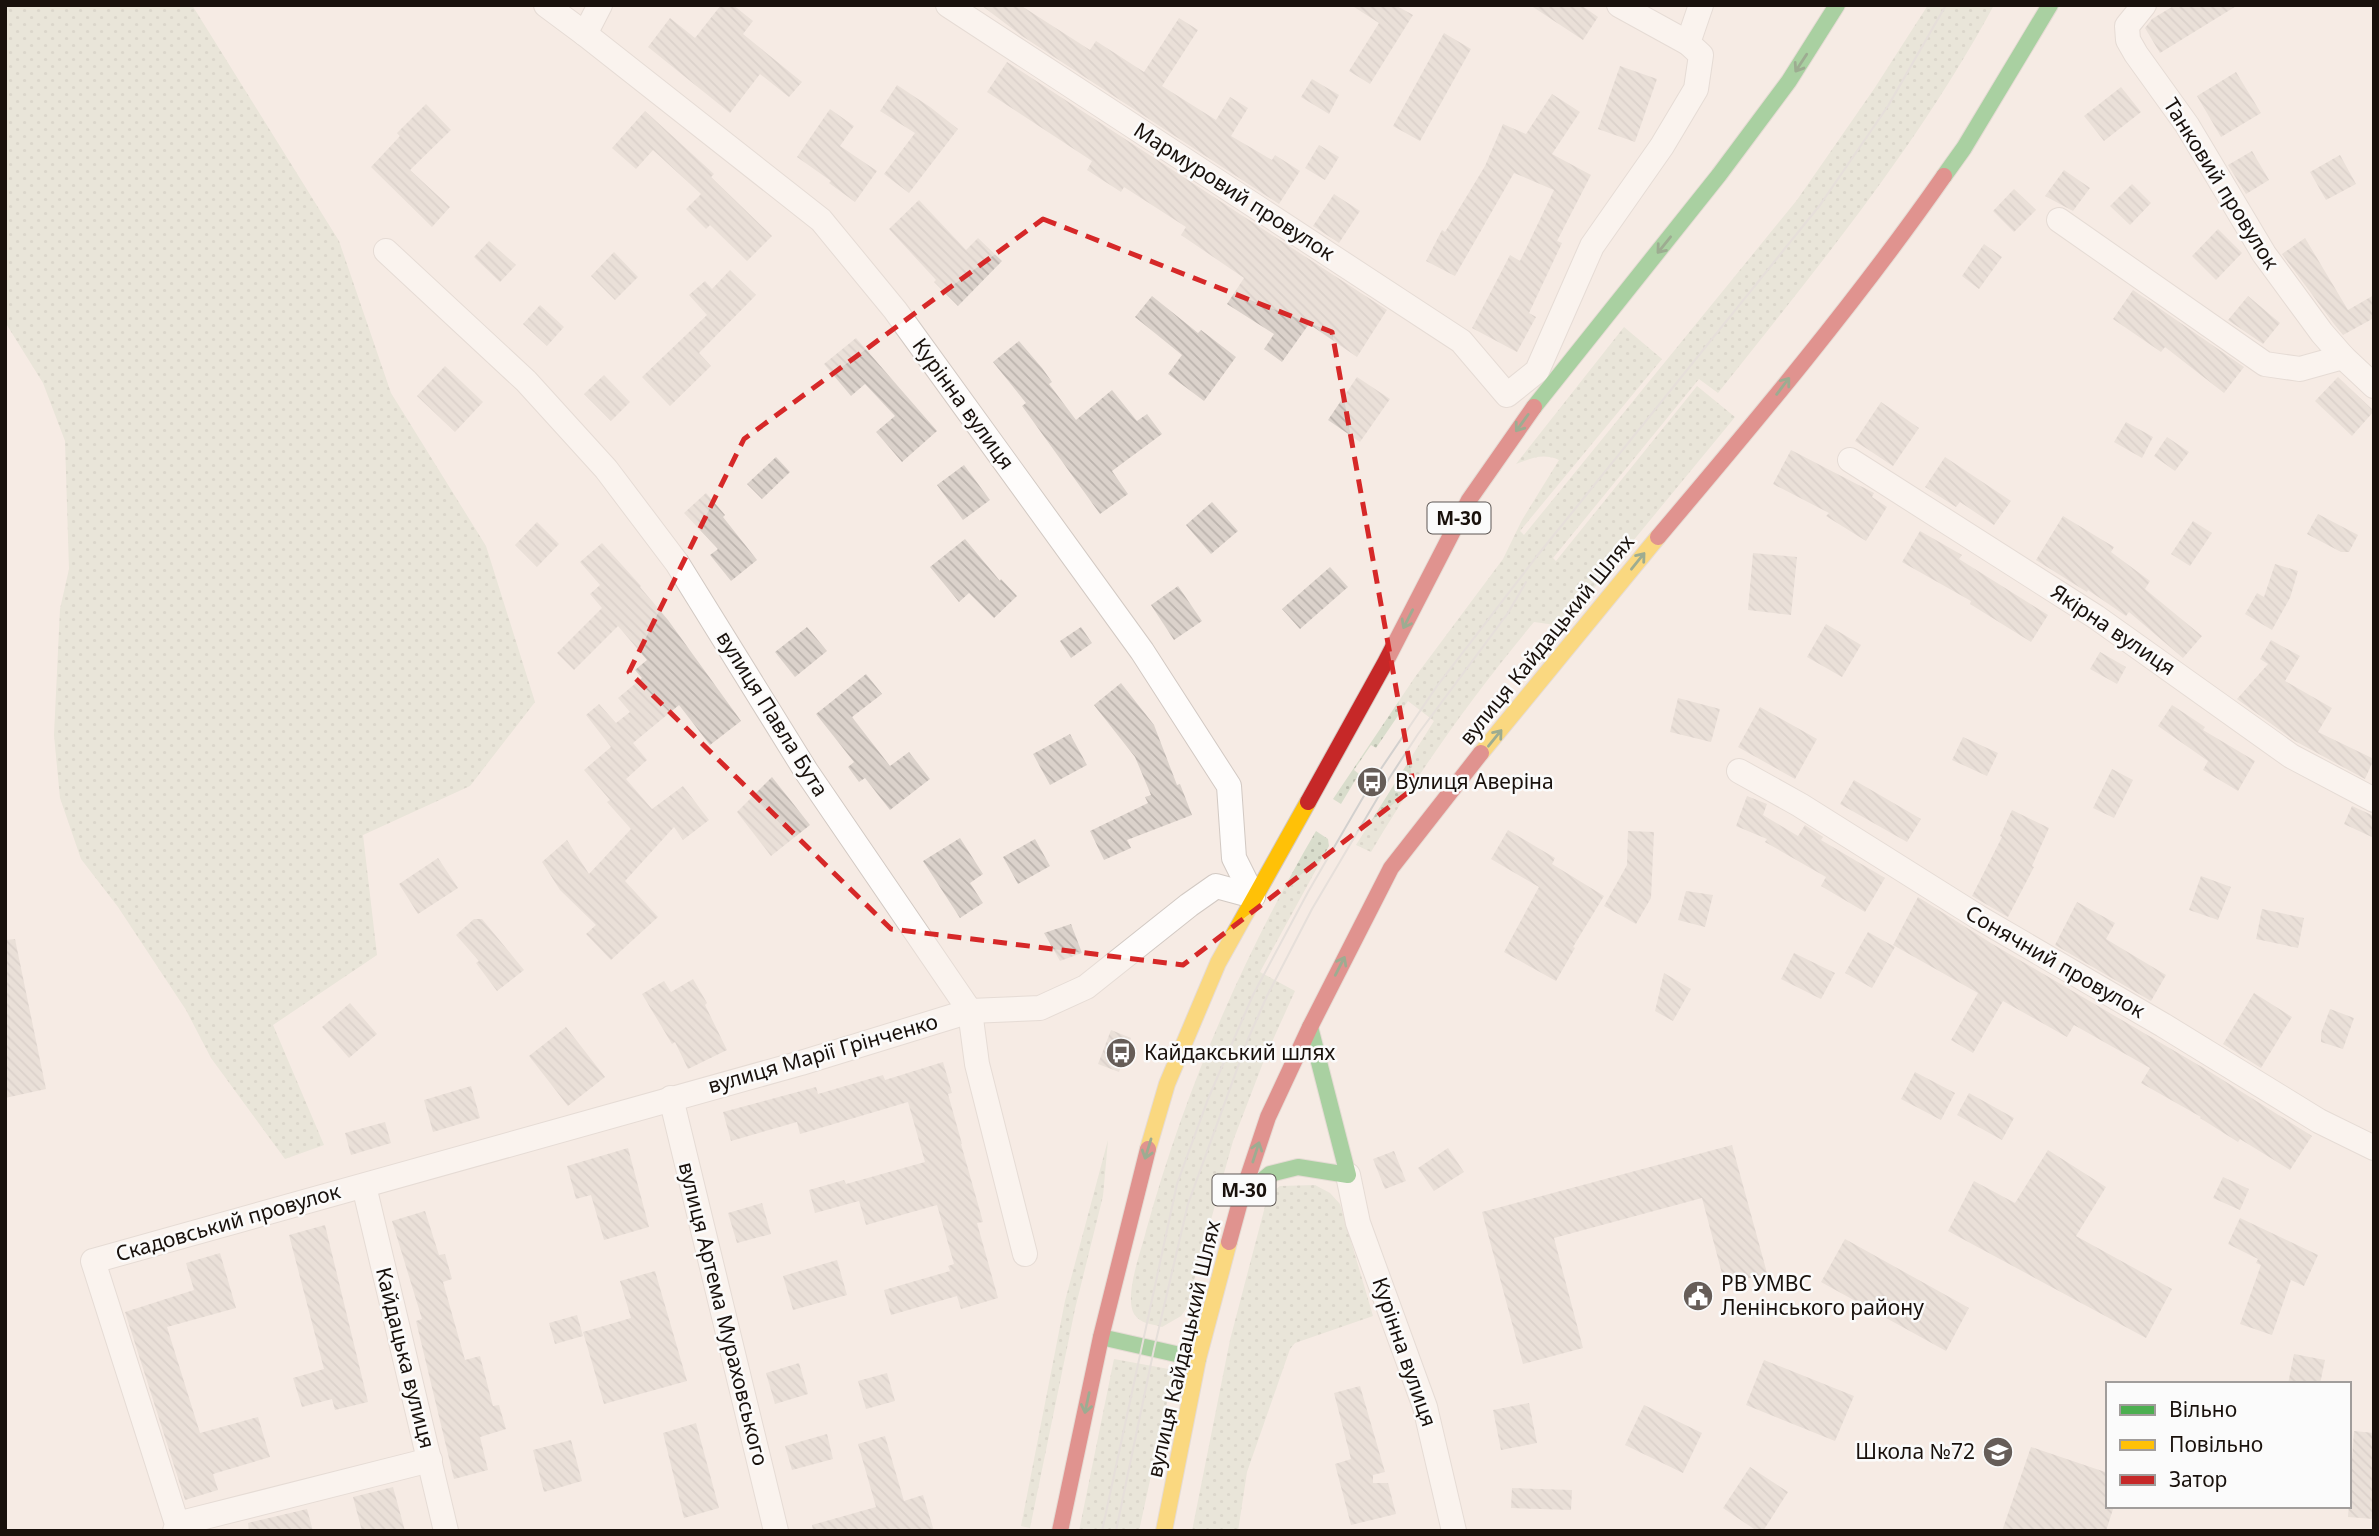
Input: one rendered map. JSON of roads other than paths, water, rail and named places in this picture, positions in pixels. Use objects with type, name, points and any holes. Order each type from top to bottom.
[{"type":"highway","name":"М-30","points":[[1060,1531],[1101,1337],[1142,1170],[1167,1084],[1218,962],[1385,663],[1469,500],[1531,411],[1719,176],[1789,81],[1837,5]]},
{"type":"highway","name":"вулиця Кайдацький Шлях","points":[[1164,1531],[1198,1359],[1241,1198],[1268,1117],[1310,1027],[1391,868],[1651,545],[1764,411],[1908,228],[1964,148],[2050,5]]},
{"type":"highway","points":[[1241,1198],[1270,1174],[1298,1167],[1348,1175],[1310,1027]]},
{"type":"highway","points":[[1101,1337],[1198,1359]]},
{"type":"street","name":"Курінна вулиця","points":[[546,5],[821,220],[895,310],[1142,651],[1229,786],[1234,858],[1253,896]]},
{"type":"street","points":[[585,34],[600,5]]},
{"type":"street","name":"Мармуровий провулок","points":[[948,5],[1461,341],[1507,395],[1537,372],[1592,246],[1662,146],[1696,89],[1701,55],[1688,43]]},
{"type":"street","points":[[1619,5],[1688,43],[1701,5]]},
{"type":"street","name":"Танковий провулок","points":[[2144,5],[2127,26],[2128,40],[2187,125],[2263,254],[2343,357],[2374,386]]},
{"type":"street","points":[[2059,220],[2264,364],[2300,369],[2343,357]]},
{"type":"street","name":"вулиця Павла Бута","points":[[386,251],[526,381],[606,469],[677,563],[806,771],[970,1011],[977,1065],[1025,1254]]},
{"type":"street","name":"Якірна вулиця","points":[[1850,460],[2096,617],[2291,756],[2374,800]]},
{"type":"street","name":"Сонячний провулок","points":[[1739,771],[1800,805],[1978,917],[2163,1025],[2319,1121],[2374,1148]]},
{"type":"street","name":"вулиця Марії Грінченко","points":[[364,1185],[801,1063],[970,1011],[1040,1008],[1086,986],[1216,886],[1253,896]]},
{"type":"street","name":"вулиця Артема Мураховського","points":[[671,1098],[776,1531]]},
{"type":"street","name":"Курінна вулиця","points":[[1348,1175],[1358,1223],[1426,1407],[1454,1531]]},
{"type":"street","name":"Скадовський провулок","points":[[176,1527],[93,1261],[364,1185]]},
{"type":"street","name":"Кайдацька вулиця","points":[[364,1185],[446,1531]]},
{"type":"street","points":[[176,1527],[429,1460]]},
{"type":"tram line","points":[[1102,1531],[1177,1184],[1208,1099],[1253,995],[1308,892],[1372,782],[1437,686],[1537,556],[1820,205],[1888,106],[1946,5]]},
{"type":"tram line","points":[[1116,1531],[1188,1204],[1248,1039],[1312,909],[1390,777],[1418,734],[1508,613],[1526,582]]},
{"type":"place","name":"Вулиця Аверіна","points":[[1372,782]]},
{"type":"place","name":"Кайдакський шлях","points":[[1121,1053]]},
{"type":"place","name":"РВ УМВС Ленінського району","points":[[1698,1296]]},
{"type":"place","name":"Школа №72","points":[[1998,1452]]}]
